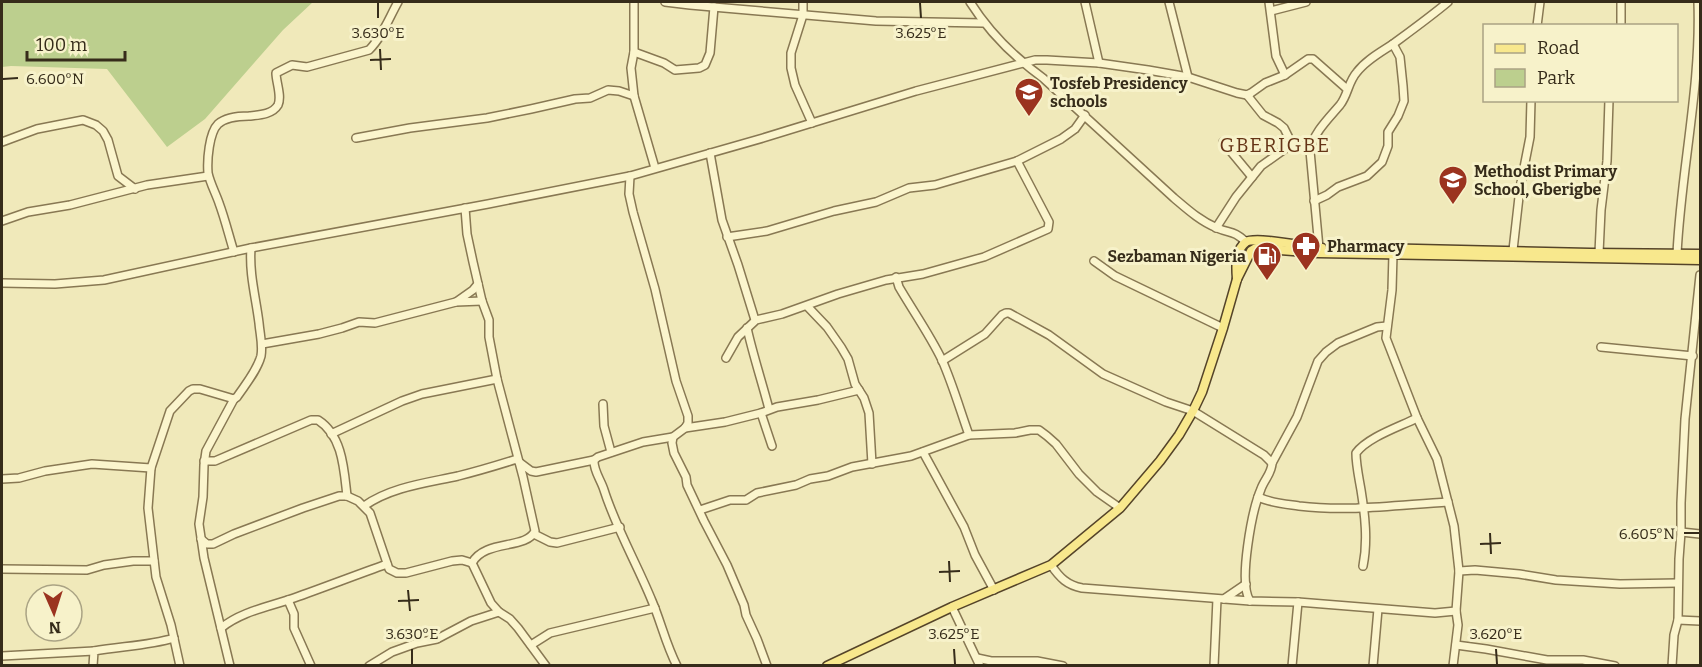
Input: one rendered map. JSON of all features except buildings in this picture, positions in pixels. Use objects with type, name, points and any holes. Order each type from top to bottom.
[{"type":"main road","points":[[1237,279],[1238,254],[1246,242],[1260,240],[1319,248],[1701,254]]},
{"type":"main road","points":[[827,666],[952,607],[1051,565],[1120,508],[1161,461],[1193,411],[1202,392],[1237,279],[1251,251],[1256,248],[1318,253],[1701,260]]},
{"type":"street","points":[[234,252],[221,208],[208,176],[209,145],[216,126],[224,120],[272,111],[278,105],[276,73],[279,70],[292,65],[308,67],[369,50],[380,37],[398,2]]},
{"type":"street","points":[[634,2],[632,68],[634,96],[655,168]]},
{"type":"street","points":[[665,2],[876,21],[983,23]]},
{"type":"street","points":[[803,2],[803,15],[791,53],[791,68],[795,85],[812,123]]},
{"type":"street","points":[[970,2],[983,23],[1022,63],[1085,115],[1173,198],[1216,228],[1236,233],[1246,242]]},
{"type":"street","points":[[1085,2],[1099,63]]},
{"type":"street","points":[[1169,2],[1188,77]]},
{"type":"street","points":[[1269,2],[1276,56],[1286,75]]},
{"type":"street","points":[[1271,11],[1306,2]]},
{"type":"street","points":[[1319,248],[1311,145],[1325,122],[1341,103],[1350,81],[1358,71],[1448,2]]},
{"type":"street","points":[[1537,24],[1540,2]]},
{"type":"street","points":[[1621,2],[1621,24]]},
{"type":"street","points":[[1677,254],[1679,214],[1685,181],[1697,71],[1698,2]]},
{"type":"street","points":[[634,52],[664,63],[675,70],[699,68],[705,65],[710,53],[714,7]]},
{"type":"street","points":[[1314,201],[1338,187],[1367,176],[1382,162],[1389,142],[1388,132],[1404,102],[1400,57],[1393,44]]},
{"type":"street","points":[[2,283],[55,284],[105,280],[251,248],[630,176],[916,91],[1022,63],[1047,60],[1099,63],[1188,77],[1247,95],[1286,75],[1308,59],[1313,59],[1347,89]]},
{"type":"street","points":[[356,138],[531,110],[575,99],[590,98],[608,90],[634,96]]},
{"type":"street","points":[[1247,95],[1263,116],[1284,128],[1292,144]]},
{"type":"street","points":[[1513,250],[1520,188],[1530,136],[1531,102]]},
{"type":"street","points":[[1599,253],[1607,161],[1609,102]]},
{"type":"street","points":[[727,237],[767,231],[834,211],[876,202],[909,188],[935,184],[1017,161],[1061,139],[1075,129],[1085,115]]},
{"type":"street","points":[[2,142],[37,129],[83,120],[89,122],[103,131],[108,140],[118,176],[135,189]]},
{"type":"street","points":[[1223,142],[1251,177]]},
{"type":"street","points":[[1216,228],[1236,197],[1261,166],[1292,144],[1300,144],[1310,151]]},
{"type":"street","points":[[710,153],[727,237],[755,320]]},
{"type":"street","points":[[726,358],[738,337],[755,320],[782,314],[896,277],[923,274],[984,257],[1048,229],[1049,222],[1017,161]]},
{"type":"street","points":[[2,220],[28,212],[70,205],[135,189],[208,176]]},
{"type":"street","points":[[630,176],[629,194],[633,212],[655,289],[676,381],[687,411],[688,423],[685,429]]},
{"type":"street","points":[[465,208],[467,234],[482,301],[489,320],[489,337],[497,379],[535,525],[534,534],[528,540],[506,544],[485,552],[478,555],[472,563]]},
{"type":"street","points":[[230,666],[206,567],[199,524],[206,451],[234,399],[260,358],[262,344],[256,297],[250,274],[251,248]]},
{"type":"street","points":[[1393,254],[1392,290],[1386,338],[1417,418],[1437,459],[1454,526],[1459,571],[1456,611],[1458,625],[1453,666]]},
{"type":"street","points":[[1095,261],[1115,276],[1223,328]]},
{"type":"street","points":[[1672,666],[1674,635],[1678,620],[1683,450],[1701,275]]},
{"type":"street","points":[[896,277],[899,287],[942,362],[961,408],[969,435]]},
{"type":"street","points":[[456,303],[478,284]]},
{"type":"street","points":[[262,344],[319,334],[359,322],[375,323],[456,303],[482,301]]},
{"type":"street","points":[[807,306],[827,327],[848,359],[855,384],[864,398],[869,413],[872,464]]},
{"type":"street","points":[[942,362],[985,334],[1002,315],[1009,313],[1048,335],[1103,374],[1166,402],[1193,411],[1264,455],[1272,463]]},
{"type":"street","points":[[1250,601],[1246,592],[1247,557],[1258,497],[1271,471],[1272,463],[1297,417],[1318,361],[1338,343],[1377,327],[1387,326]]},
{"type":"street","points":[[747,328],[769,409]]},
{"type":"street","points":[[1601,347],[1693,356]]},
{"type":"street","points":[[332,434],[422,394],[497,379]]},
{"type":"street","points":[[180,666],[156,576],[148,508],[151,468],[170,411],[189,391],[200,389],[234,399]]},
{"type":"street","points":[[518,461],[531,471],[542,471],[594,460],[644,442],[673,437],[685,429],[725,422],[769,409],[860,390]]},
{"type":"street","points":[[603,404],[604,426],[611,452]]},
{"type":"street","points":[[761,413],[772,446]]},
{"type":"street","points":[[1363,566],[1366,545],[1364,508],[1356,453],[1361,447],[1379,436],[1417,418]]},
{"type":"street","points":[[204,461],[215,461],[227,457],[310,420],[318,420],[332,434],[339,447],[347,496]]},
{"type":"street","points":[[700,510],[729,500],[746,500],[757,493],[796,485],[852,467],[911,456],[969,435],[1039,430],[1056,444],[1066,459],[1097,492],[1120,508]]},
{"type":"street","points":[[673,437],[674,453],[686,477],[687,485],[744,605],[767,666]]},
{"type":"street","points":[[923,452],[964,527],[975,555],[994,590]]},
{"type":"street","points":[[594,460],[593,465],[655,608],[677,666]]},
{"type":"street","points":[[364,507],[380,496],[518,461]]},
{"type":"street","points":[[2,479],[19,478],[45,471],[92,464],[151,468]]},
{"type":"street","points":[[523,477],[528,469]]},
{"type":"street","points":[[201,539],[207,544],[213,544],[303,508],[339,496],[347,496],[370,513],[387,564],[393,572],[402,573],[452,561],[462,560],[472,563],[487,595],[499,612],[510,619],[546,666]]},
{"type":"street","points":[[1258,497],[1267,501],[1323,508],[1364,508],[1448,502]]},
{"type":"street","points":[[534,534],[556,543],[620,527]]},
{"type":"street","points":[[1681,532],[1701,534]]},
{"type":"street","points":[[2,569],[87,570],[133,561],[154,561]]},
{"type":"street","points":[[221,628],[251,612],[387,564]]},
{"type":"street","points":[[1051,565],[1062,580],[1072,586],[1250,601],[1298,602],[1435,613],[1456,611]]},
{"type":"street","points":[[1459,571],[1475,570],[1556,580],[1620,584],[1678,583]]},
{"type":"street","points":[[1220,599],[1246,584]]},
{"type":"street","points":[[1214,666],[1220,599]]},
{"type":"street","points":[[288,600],[294,614],[294,628],[311,666]]},
{"type":"street","points":[[1292,666],[1298,602]]},
{"type":"street","points":[[952,607],[980,666]]},
{"type":"street","points":[[531,645],[550,633],[655,608]]},
{"type":"street","points":[[1373,666],[1378,609]]},
{"type":"street","points":[[369,666],[392,652],[437,639],[471,621],[499,612]]},
{"type":"street","points":[[1678,620],[1701,621]]},
{"type":"street","points":[[2,656],[94,651],[120,646],[155,644],[174,638]]},
{"type":"street","points":[[1456,645],[1546,660],[1583,660],[1615,666]]},
{"type":"street","points":[[93,666],[94,651]]},
{"type":"street","points":[[977,658],[991,661],[1037,661],[1063,666]]},
{"type":"green space","points":[[2,2],[313,2],[283,30],[205,119],[167,147],[107,69],[2,67]]},
{"type":"place","name":"Tosfeb Presidency schools","points":[[1029,118]]},
{"type":"place","name":"Methodist Primary School, Gberigbe","points":[[1453,206]]},
{"type":"place","name":"Pharmacy","points":[[1306,272]]},
{"type":"place","name":"Sezbaman Nigeria","points":[[1267,282]]},
{"type":"district","name":"GBERIGBE","points":[[1275,145]]}]
